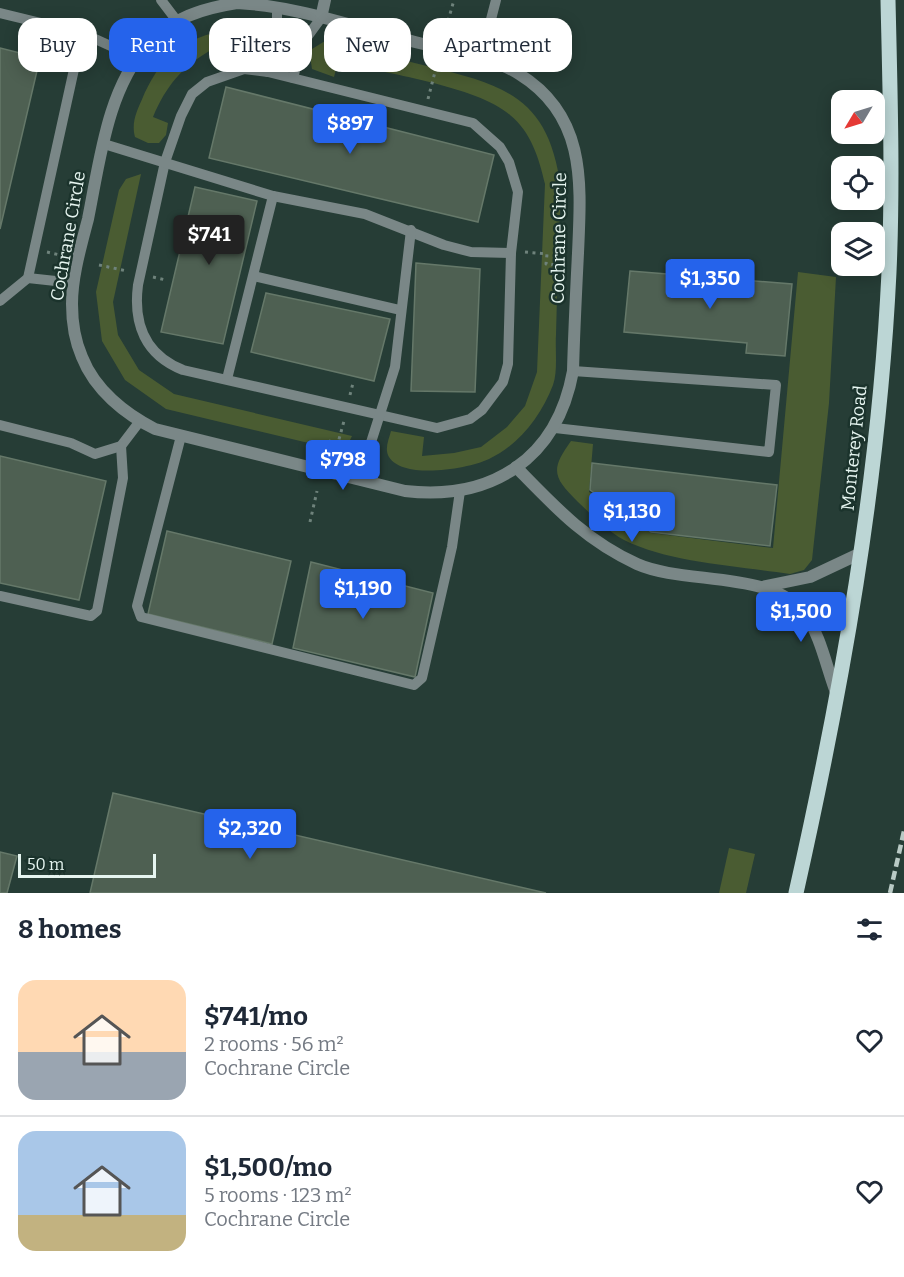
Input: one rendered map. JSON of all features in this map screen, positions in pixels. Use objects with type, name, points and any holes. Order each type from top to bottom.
[{"type":"main road","name":"Monterey Road","points":[[796,893],[838,698],[875,445],[889,271],[888,0]]},
{"type":"street","points":[[321,18],[325,0]]},
{"type":"street","name":"Cochrane Circle","points":[[186,18],[220,6],[237,3],[278,4],[321,18],[423,44]]},
{"type":"street","name":"Cochrane Circle","points":[[130,72],[116,100],[104,144],[74,283],[73,324],[81,356],[90,374],[104,390],[140,421],[155,429],[413,492],[460,491],[495,479],[516,467],[532,454],[555,428],[569,394],[573,371],[581,184],[577,157],[567,129],[547,98],[514,72]]},
{"type":"street","points":[[516,467],[579,531],[638,564],[667,573],[762,587],[786,598],[805,614],[838,698]]},
{"type":"street","points":[[762,587],[810,576],[861,553]]},
{"type":"lane","points":[[161,0],[175,18]]},
{"type":"lane","points":[[491,18],[496,0]]},
{"type":"lane","points":[[0,13],[20,18]]},
{"type":"lane","points":[[293,78],[302,44],[321,18]]},
{"type":"lane","points":[[0,301],[28,278],[73,72]]},
{"type":"lane","points":[[233,72],[222,75],[192,94],[181,116],[165,162],[136,302],[141,330],[151,349],[167,363],[437,428],[470,419],[494,397],[503,382],[508,364],[511,253],[518,192],[516,180],[500,147],[486,132],[473,123],[268,72]]},
{"type":"lane","points":[[104,144],[273,196],[365,214],[411,230],[444,245],[471,252],[511,253]]},
{"type":"lane","points":[[226,379],[273,196]]},
{"type":"lane","points":[[359,480],[395,367],[411,230]]},
{"type":"lane","points":[[254,276],[400,310]]},
{"type":"lane","points":[[28,278],[74,283]]},
{"type":"lane","points":[[555,428],[770,452],[776,385],[573,371]]},
{"type":"lane","points":[[0,425],[71,443],[95,454],[121,447],[140,421]]},
{"type":"lane","points":[[181,436],[137,606],[141,617],[414,684],[422,678],[452,547],[460,491]]},
{"type":"lane","points":[[0,596],[91,616],[98,611],[123,478],[121,447]]},
{"type":"path","points":[[449,18],[454,0]]},
{"type":"path","points":[[431,87],[435,72]]},
{"type":"path","points":[[43,251],[60,255]]},
{"type":"path","points":[[524,252],[547,254],[546,264],[556,265]]},
{"type":"path","points":[[99,265],[132,272]]},
{"type":"path","points":[[153,277],[166,280]]},
{"type":"path","points":[[349,400],[353,383]]},
{"type":"path","points":[[327,451],[330,441],[338,443],[344,421]]},
{"type":"path","points":[[310,522],[318,491]]},
{"type":"green space","points":[[209,34],[209,51],[197,60],[197,38]]},
{"type":"green space","points":[[324,42],[324,72],[335,72],[334,77],[312,69],[312,49]]},
{"type":"green space","points":[[411,62],[423,65],[423,72],[456,73],[502,90],[520,101],[535,115],[546,134],[555,158],[561,189],[556,367],[555,379],[548,397],[528,428],[500,453],[479,463],[436,470],[421,470],[396,464],[387,451],[391,431],[424,437],[422,456],[454,453],[481,447],[507,427],[525,406],[537,372],[545,184],[529,137],[510,115],[476,96],[383,72],[411,72]]},
{"type":"green space","points":[[157,72],[181,72],[169,87],[153,117],[168,123],[166,135],[159,143],[148,143],[135,137],[134,132],[137,112]]},
{"type":"green space","points":[[141,174],[113,302],[118,335],[139,370],[174,394],[352,436],[347,446],[338,450],[166,409],[125,380],[102,341],[96,292],[119,190],[126,179]]},
{"type":"green space","points":[[798,272],[836,277],[829,403],[812,560],[804,570],[790,574],[727,566],[662,554],[642,548],[611,532],[578,502],[559,479],[557,466],[571,441],[593,444],[589,492],[651,533],[773,548]]},
{"type":"green space","points":[[729,848],[755,854],[746,893],[719,893]]},
{"type":"building","points":[[0,48],[18,52],[18,72],[37,72],[0,229]]},
{"type":"building","points":[[226,87],[494,155],[478,222],[209,158]]},
{"type":"building","points":[[195,187],[257,201],[223,344],[161,332]]},
{"type":"building","points":[[416,263],[480,269],[475,392],[411,391]]},
{"type":"building","points":[[630,271],[792,284],[785,356],[746,353],[747,343],[624,332]]},
{"type":"building","points":[[266,293],[390,319],[374,381],[251,352]]},
{"type":"building","points":[[0,456],[106,481],[79,600],[0,583]]},
{"type":"building","points":[[592,463],[777,485],[770,546],[651,532],[590,490]]},
{"type":"building","points":[[167,531],[291,561],[272,644],[148,614]]},
{"type":"building","points":[[311,562],[433,593],[415,677],[293,648]]},
{"type":"building","points":[[113,793],[546,893],[90,893]]},
{"type":"building","points":[[0,852],[17,856],[7,893],[0,893]]},
{"type":"railway","points":[[890,893],[904,831]]}]
